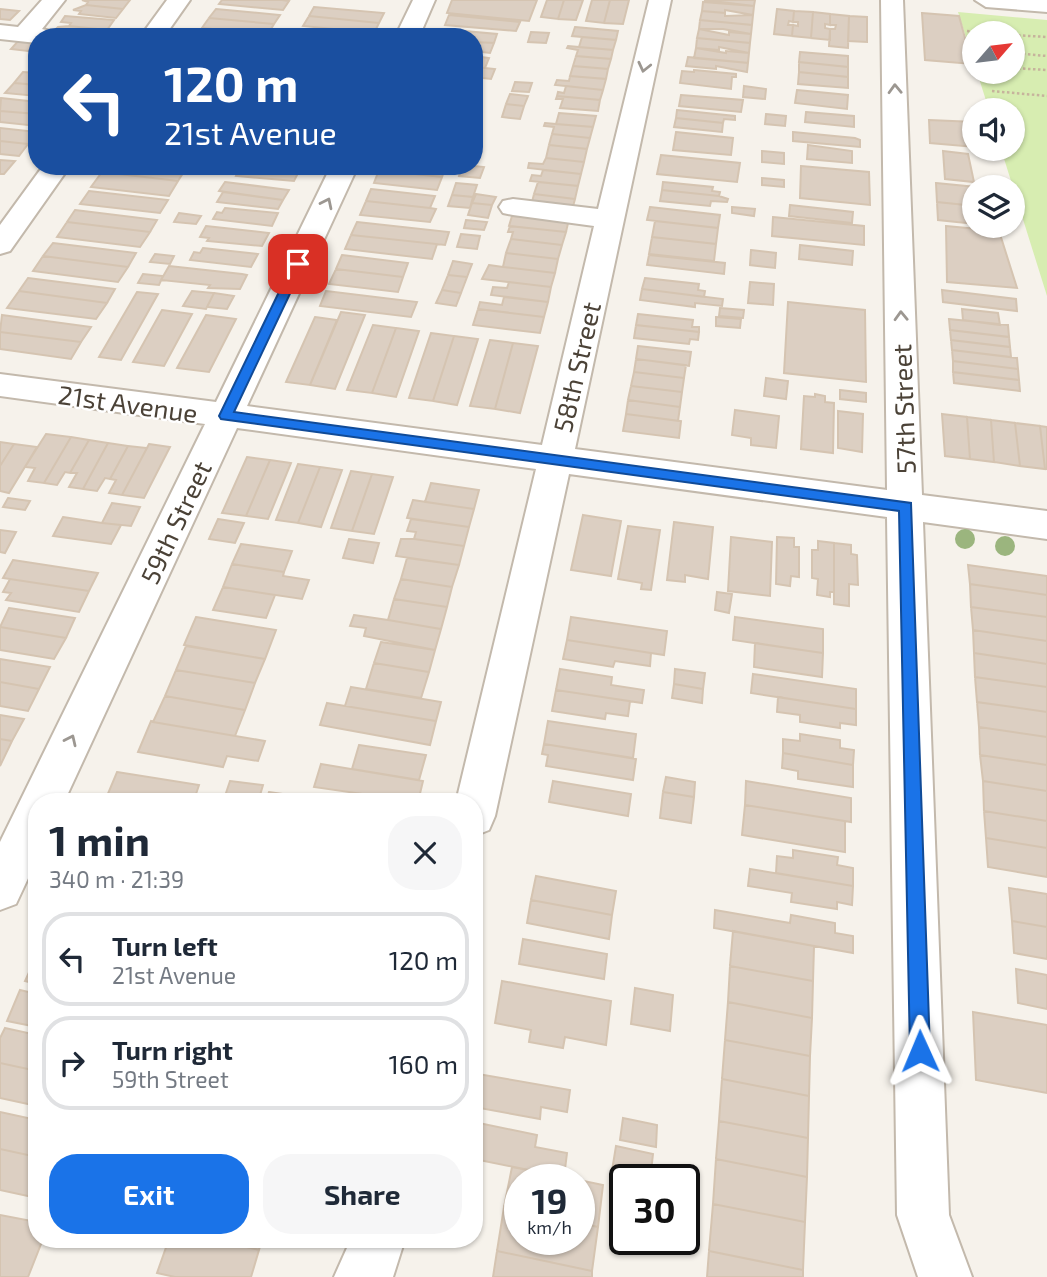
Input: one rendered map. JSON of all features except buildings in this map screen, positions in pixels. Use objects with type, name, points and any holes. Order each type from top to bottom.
[{"type":"street","points":[[39,28],[54,0]]},
{"type":"street","points":[[159,28],[179,0]]},
{"type":"street","points":[[411,28],[424,0]]},
{"type":"street","name":"58th Street","points":[[479,793],[660,0]]},
{"type":"street","name":"57th Street","points":[[892,0],[923,1215],[945,1277]]},
{"type":"street","points":[[986,0],[1047,5]]},
{"type":"street","points":[[0,32],[28,35]]},
{"type":"street","points":[[0,245],[51,175]]},
{"type":"street","name":"59th Street","points":[[46,793],[341,175]]},
{"type":"street","points":[[513,207],[610,219]]},
{"type":"street","name":"21st Avenue","points":[[0,385],[1047,525]]},
{"type":"street","points":[[0,890],[28,831]]},
{"type":"street","points":[[361,1277],[374,1258],[376,1248]]},
{"type":"path","points":[[1026,35],[1047,37]]},
{"type":"path","points":[[1026,54],[1047,56]]},
{"type":"path","points":[[1026,69],[1047,70]]},
{"type":"path","points":[[992,91],[1047,96]]},
{"type":"green space","points":[[958,12],[1047,20],[1047,296],[1025,226],[1025,175],[1009,175],[1005,161],[1025,161],[1025,98],[985,98],[981,84],[1026,84],[1026,21],[962,21],[962,25]]},
{"type":"route","points":[[298,264],[226,416],[906,507],[920,1051]]}]
